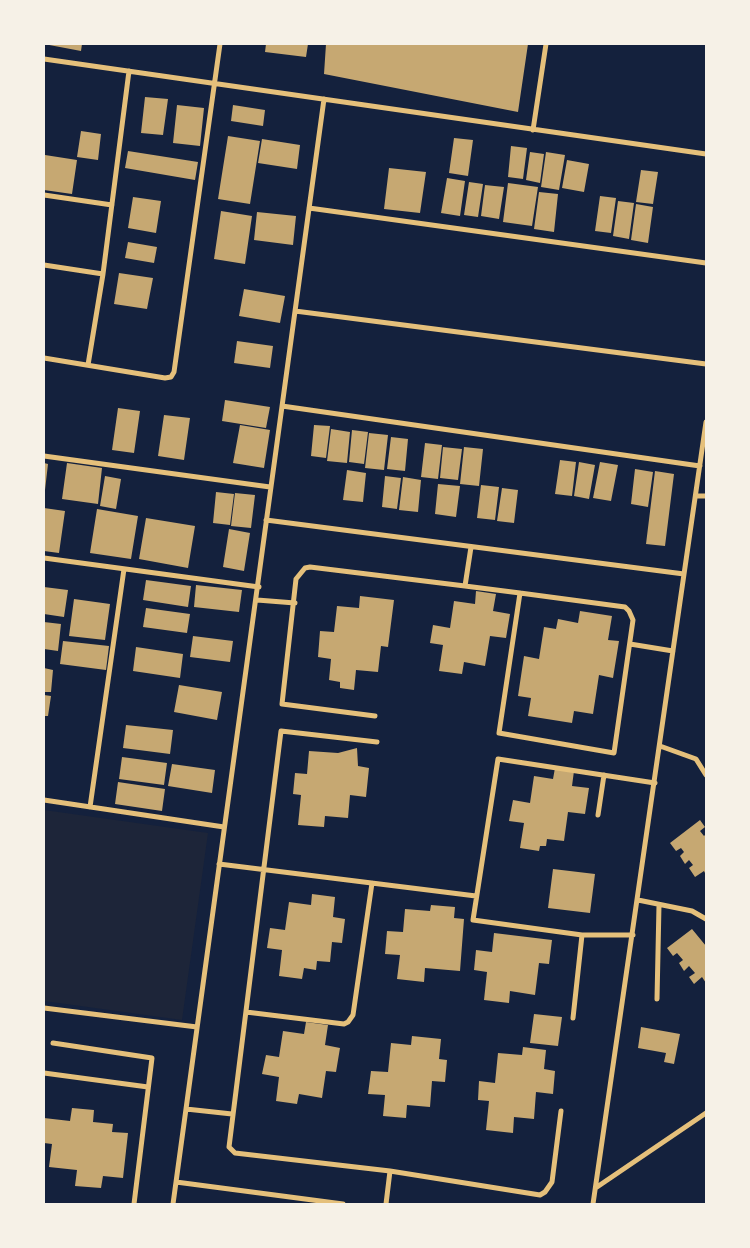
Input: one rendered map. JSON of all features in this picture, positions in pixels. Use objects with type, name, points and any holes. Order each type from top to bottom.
[{"type":"street","points":[[44,358],[166,378],[171,377],[174,372],[220,44]]},
{"type":"street","points":[[533,130],[546,44]]},
{"type":"street","points":[[44,59],[706,154]]},
{"type":"street","points":[[88,365],[103,274],[129,71]]},
{"type":"street","points":[[173,1204],[224,827],[259,587],[270,487],[324,99]]},
{"type":"street","points":[[44,195],[112,206]]},
{"type":"street","points":[[309,208],[706,263]]},
{"type":"street","points":[[44,265],[103,274]]},
{"type":"street","points":[[295,311],[706,364]]},
{"type":"street","points":[[282,406],[700,466]]},
{"type":"street","points":[[593,1204],[597,1187],[706,422]]},
{"type":"street","points":[[44,456],[270,487]]},
{"type":"street","points":[[696,496],[706,496]]},
{"type":"street","points":[[266,520],[684,574]]},
{"type":"street","points":[[465,586],[471,547]]},
{"type":"street","points":[[44,558],[259,587]]},
{"type":"street","points":[[375,716],[282,704],[295,603],[296,579],[300,572],[310,567],[465,586],[520,593],[625,607],[633,620],[614,753],[500,733],[520,593]]},
{"type":"street","points":[[90,807],[124,569]]},
{"type":"street","points":[[257,600],[295,603]]},
{"type":"street","points":[[630,644],[674,651]]},
{"type":"street","points":[[377,742],[281,731],[229,1147],[235,1152],[390,1171],[540,1195],[545,1192],[552,1182],[561,1111]]},
{"type":"street","points":[[660,746],[696,759],[706,775]]},
{"type":"street","points":[[633,935],[582,934],[473,920],[476,896],[498,759],[655,783]]},
{"type":"street","points":[[598,815],[604,775]]},
{"type":"street","points":[[44,800],[224,827]]},
{"type":"street","points":[[219,864],[476,896]]},
{"type":"street","points":[[246,1012],[344,1024],[348,1022],[352,1015],[372,883]]},
{"type":"street","points":[[638,900],[692,911],[706,919]]},
{"type":"street","points":[[657,999],[659,905]]},
{"type":"street","points":[[573,1018],[582,934]]},
{"type":"street","points":[[44,1008],[197,1027]]},
{"type":"street","points":[[53,1043],[152,1058],[134,1204]]},
{"type":"street","points":[[44,1073],[148,1087]]},
{"type":"street","points":[[186,1109],[232,1114]]},
{"type":"street","points":[[597,1187],[706,1113]]},
{"type":"street","points":[[386,1204],[390,1171]]},
{"type":"street","points":[[176,1182],[343,1204]]},
{"type":"shaded area","points":[[44,810],[208,833],[182,1020],[44,1001]]},
{"type":"building","points":[[44,44],[82,44],[81,51]]},
{"type":"building","points":[[266,44],[308,44],[306,57],[265,52]]},
{"type":"building","points":[[326,44],[528,44],[518,112],[324,74]]},
{"type":"building","points":[[145,97],[168,99],[163,135],[141,133]]},
{"type":"building","points":[[177,105],[204,108],[200,146],[173,143]]},
{"type":"building","points":[[233,105],[265,110],[263,126],[231,121]]},
{"type":"building","points":[[81,131],[101,134],[98,160],[77,157]]},
{"type":"building","points":[[228,136],[260,141],[250,204],[218,199]]},
{"type":"building","points":[[454,138],[473,140],[468,176],[449,173]]},
{"type":"building","points":[[262,139],[300,145],[297,169],[258,163]]},
{"type":"building","points":[[511,146],[527,148],[523,179],[508,177]]},
{"type":"building","points":[[128,151],[198,162],[195,180],[125,168]]},
{"type":"building","points":[[530,152],[544,154],[540,183],[526,180]]},
{"type":"building","points":[[546,152],[565,155],[559,190],[541,187]]},
{"type":"building","points":[[45,155],[77,160],[72,194],[44,190]]},
{"type":"building","points":[[567,160],[589,164],[584,192],[562,188]]},
{"type":"building","points":[[389,168],[426,172],[420,213],[384,209]]},
{"type":"building","points":[[641,170],[658,172],[653,204],[636,202]]},
{"type":"building","points":[[447,178],[465,181],[460,216],[441,213]]},
{"type":"building","points":[[469,182],[483,184],[478,217],[464,215]]},
{"type":"building","points":[[508,183],[538,187],[532,226],[503,222]]},
{"type":"building","points":[[485,185],[504,187],[499,219],[481,216]]},
{"type":"building","points":[[539,192],[558,194],[554,232],[534,229]]},
{"type":"building","points":[[600,196],[616,198],[611,233],[595,231]]},
{"type":"building","points":[[133,197],[161,201],[156,233],[128,228]]},
{"type":"building","points":[[618,201],[634,203],[629,239],[613,236]]},
{"type":"building","points":[[636,204],[653,207],[648,243],[631,240]]},
{"type":"building","points":[[221,211],[252,216],[245,264],[214,259]]},
{"type":"building","points":[[257,212],[296,216],[293,245],[254,240]]},
{"type":"building","points":[[128,242],[157,247],[154,263],[125,258]]},
{"type":"building","points":[[119,273],[153,278],[147,309],[114,304]]},
{"type":"building","points":[[244,289],[285,296],[280,323],[239,316]]},
{"type":"building","points":[[237,341],[273,346],[270,368],[234,363]]},
{"type":"building","points":[[225,400],[270,407],[266,428],[222,421]]},
{"type":"building","points":[[118,408],[140,411],[134,453],[112,450]]},
{"type":"building","points":[[164,415],[190,418],[184,460],[158,456]]},
{"type":"building","points":[[240,425],[270,430],[264,468],[233,463]]},
{"type":"building","points":[[314,425],[330,426],[326,458],[311,456]]},
{"type":"building","points":[[331,429],[350,432],[347,463],[327,461]]},
{"type":"building","points":[[352,430],[368,432],[364,464],[349,462]]},
{"type":"building","points":[[369,433],[388,435],[384,470],[365,468]]},
{"type":"building","points":[[391,437],[408,439],[405,471],[387,469]]},
{"type":"building","points":[[425,443],[442,445],[438,479],[421,477]]},
{"type":"building","points":[[443,447],[462,449],[458,480],[440,478]]},
{"type":"building","points":[[464,447],[483,449],[479,486],[460,484]]},
{"type":"building","points":[[560,460],[576,462],[572,496],[555,494]]},
{"type":"building","points":[[579,462],[595,465],[589,499],[574,496]]},
{"type":"building","points":[[600,462],[618,465],[611,501],[593,498]]},
{"type":"building","points":[[44,463],[48,464],[45,490],[44,490]]},
{"type":"building","points":[[67,463],[102,468],[98,504],[62,499]]},
{"type":"building","points":[[635,469],[653,472],[648,507],[631,504]]},
{"type":"building","points":[[347,470],[366,473],[363,502],[343,500]]},
{"type":"building","points":[[655,471],[674,474],[665,546],[646,544]]},
{"type":"building","points":[[105,476],[121,479],[116,509],[100,506]]},
{"type":"building","points":[[385,476],[401,478],[397,509],[382,507]]},
{"type":"building","points":[[403,477],[421,480],[418,512],[399,510]]},
{"type":"building","points":[[438,484],[460,486],[456,517],[435,514]]},
{"type":"building","points":[[481,485],[499,487],[495,520],[477,518]]},
{"type":"building","points":[[502,488],[518,490],[514,523],[497,521]]},
{"type":"building","points":[[216,492],[234,494],[230,525],[213,523]]},
{"type":"building","points":[[235,493],[255,495],[251,528],[231,526]]},
{"type":"building","points":[[44,508],[65,511],[59,553],[44,551]]},
{"type":"building","points":[[97,509],[138,516],[131,559],[90,553]]},
{"type":"building","points":[[146,518],[195,526],[188,568],[139,559]]},
{"type":"building","points":[[229,529],[250,533],[244,571],[223,567]]},
{"type":"building","points":[[146,580],[191,586],[188,607],[143,600]]},
{"type":"building","points":[[196,585],[242,590],[239,612],[194,607]]},
{"type":"building","points":[[44,587],[68,590],[64,617],[44,614]]},
{"type":"building","points":[[476,591],[496,594],[493,611],[510,614],[506,638],[490,636],[485,666],[464,662],[462,674],[439,671],[443,645],[430,643],[433,625],[450,628],[454,601],[475,604]]},
{"type":"building","points":[[360,596],[394,600],[388,647],[381,646],[378,672],[356,670],[354,690],[340,688],[340,682],[329,680],[331,659],[318,657],[320,631],[334,632],[337,606],[359,608]]},
{"type":"building","points":[[74,599],[110,604],[105,640],[69,636]]},
{"type":"building","points":[[146,608],[190,614],[187,633],[143,627]]},
{"type":"building","points":[[580,611],[612,616],[608,640],[619,641],[613,678],[599,675],[593,714],[574,711],[572,723],[528,716],[531,698],[518,696],[524,656],[539,659],[544,627],[556,629],[558,619],[578,623]]},
{"type":"building","points":[[44,622],[61,624],[58,651],[44,649]]},
{"type":"building","points":[[193,636],[233,641],[230,662],[190,657]]},
{"type":"building","points":[[63,641],[109,646],[106,670],[60,664]]},
{"type":"building","points":[[136,647],[183,654],[180,678],[133,671]]},
{"type":"building","points":[[44,668],[53,670],[51,692],[44,692]]},
{"type":"building","points":[[179,685],[222,692],[217,720],[174,712]]},
{"type":"building","points":[[44,695],[51,696],[48,716],[44,716]]},
{"type":"building","points":[[126,725],[173,730],[170,754],[123,748]]},
{"type":"building","points":[[357,748],[358,766],[369,768],[366,797],[350,795],[348,818],[325,816],[324,827],[298,825],[301,795],[293,794],[295,773],[307,774],[309,751],[338,753]]},
{"type":"building","points":[[122,757],[167,763],[164,785],[119,779]]},
{"type":"building","points":[[172,764],[215,770],[212,793],[168,786]]},
{"type":"building","points":[[555,768],[574,771],[572,786],[589,788],[585,814],[568,812],[564,841],[547,839],[546,846],[540,846],[539,851],[520,848],[524,823],[509,821],[513,800],[530,803],[534,776],[553,779]]},
{"type":"building","points":[[118,782],[165,789],[162,811],[115,804]]},
{"type":"building","points":[[700,820],[705,827],[700,831],[704,836],[706,834],[706,875],[704,871],[695,877],[689,868],[693,865],[689,860],[685,864],[680,856],[684,852],[681,848],[676,851],[670,843]]},
{"type":"building","points":[[553,869],[595,874],[590,913],[548,908]]},
{"type":"building","points":[[312,894],[335,897],[333,917],[345,919],[342,943],[332,942],[330,962],[317,961],[316,970],[304,968],[302,979],[279,976],[282,950],[267,948],[270,928],[285,930],[289,902],[311,905]]},
{"type":"building","points":[[431,905],[455,907],[454,918],[464,919],[460,971],[425,968],[424,982],[397,979],[400,955],[385,954],[387,931],[403,932],[405,909],[430,911]]},
{"type":"building","points":[[692,929],[706,946],[706,983],[702,977],[694,984],[689,977],[695,973],[689,966],[684,971],[679,963],[683,960],[677,953],[673,956],[667,948]]},
{"type":"building","points":[[494,933],[552,940],[549,964],[539,963],[535,995],[510,991],[509,1003],[484,1000],[487,972],[474,970],[476,950],[492,952]]},
{"type":"building","points":[[534,1014],[562,1017],[558,1046],[530,1043]]},
{"type":"building","points":[[306,1022],[328,1025],[325,1045],[340,1048],[336,1072],[326,1071],[322,1098],[299,1094],[297,1104],[276,1101],[279,1077],[262,1074],[266,1055],[279,1057],[283,1031],[304,1034]]},
{"type":"building","points":[[641,1027],[680,1034],[674,1064],[664,1062],[666,1053],[638,1048]]},
{"type":"building","points":[[412,1036],[441,1039],[439,1059],[447,1060],[445,1082],[432,1081],[430,1107],[407,1105],[406,1118],[383,1116],[385,1095],[368,1094],[371,1071],[388,1072],[391,1043],[411,1045]]},
{"type":"building","points":[[523,1047],[546,1050],[544,1069],[555,1071],[553,1094],[536,1092],[534,1119],[514,1117],[513,1133],[486,1130],[489,1101],[478,1100],[479,1081],[495,1083],[498,1053],[522,1055]]},
{"type":"building","points":[[72,1108],[94,1110],[93,1122],[113,1124],[112,1132],[128,1133],[123,1178],[103,1176],[101,1188],[75,1186],[77,1170],[49,1167],[52,1144],[44,1143],[44,1118],[70,1121]]}]
